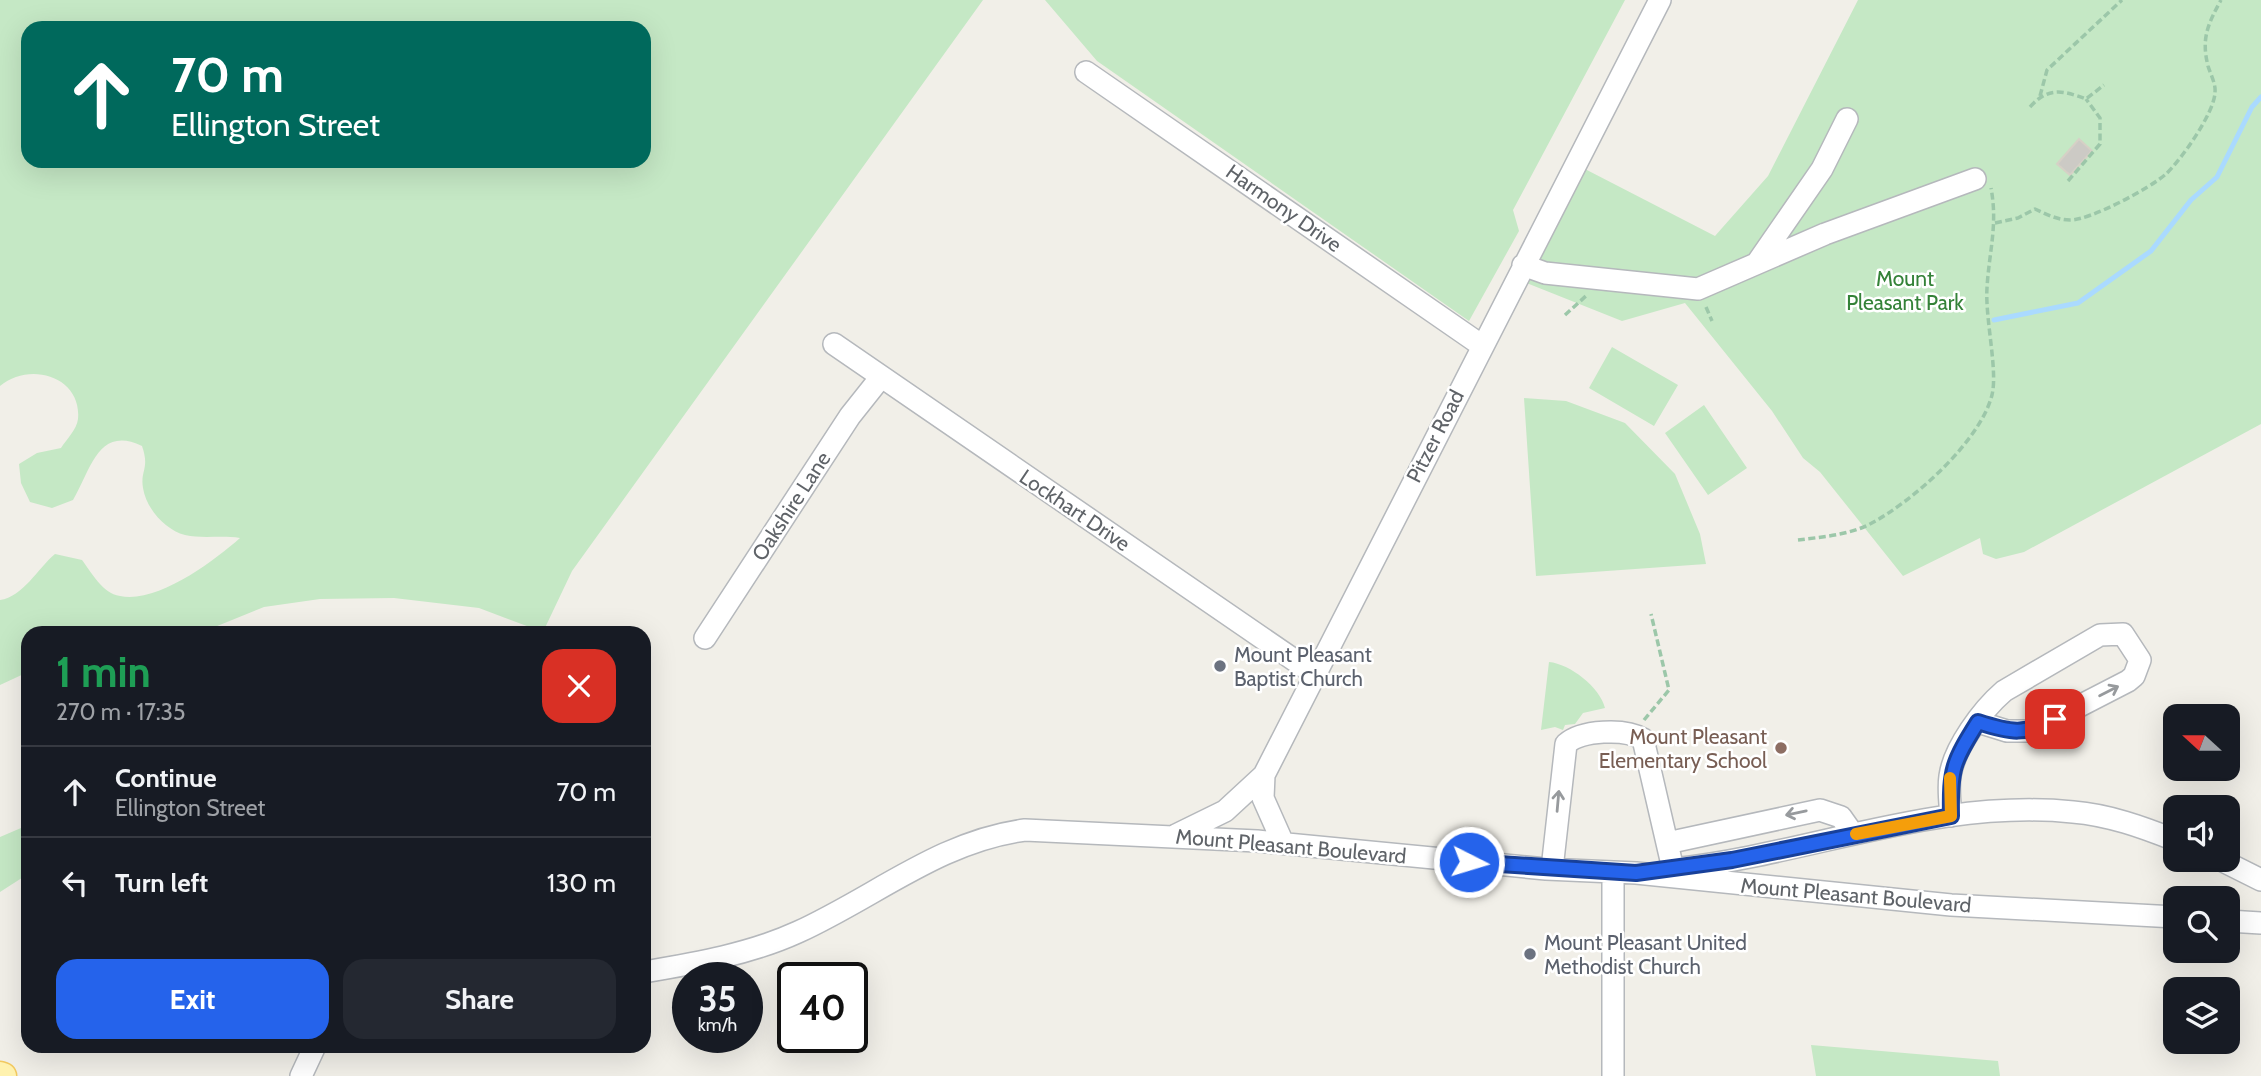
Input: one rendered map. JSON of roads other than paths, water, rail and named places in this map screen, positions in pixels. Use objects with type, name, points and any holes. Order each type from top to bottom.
[{"type":"street","name":"Pitzer Road","points":[[1174,836],[1225,811],[1264,775],[1481,345],[1660,0]]},
{"type":"street","name":"Harmony Drive","points":[[1086,72],[1481,345]]},
{"type":"street","points":[[1757,263],[1822,169],[1847,119]]},
{"type":"street","points":[[1523,265],[1545,273],[1698,289],[1825,234],[1981,179]]},
{"type":"street","name":"Lockhart Drive","points":[[834,344],[1316,675]]},
{"type":"street","name":"Oakshire Lane","points":[[705,638],[850,416],[881,377]]},
{"type":"street","points":[[1951,816],[1950,777],[1955,760],[1978,722],[2004,691],[2100,635],[2123,634],[2140,660],[2134,676],[2128,681],[2031,731],[2007,731],[1978,722]]},
{"type":"street","points":[[1552,869],[1566,744],[1573,737],[1583,735],[1633,733],[1643,739],[1673,869]]},
{"type":"street","points":[[1264,775],[1263,798],[1283,844]]},
{"type":"street","points":[[1667,843],[1819,810],[1841,817],[1853,834]]},
{"type":"street","points":[[1636,873],[1673,869],[1951,816],[2073,812],[2133,824],[2163,835]]},
{"type":"street","name":"Mount Pleasant Boulevard","points":[[651,971],[775,942],[939,855],[996,834],[1026,830],[1283,844],[1552,869],[1636,873],[1925,902],[2163,916]]},
{"type":"street","points":[[2240,870],[2261,880]]},
{"type":"street","points":[[1612,1076],[1613,872]]},
{"type":"street","points":[[2240,921],[2261,923]]},
{"type":"street","points":[[301,1076],[312,1053]]},
{"type":"waterway","points":[[1994,320],[2078,303],[2151,251],[2191,200],[2217,177],[2252,107],[2261,97]]},
{"type":"place","name":"Mount Pleasant Baptist Church","points":[[1220,666]]},
{"type":"place","name":"Mount Pleasant Elementary School","points":[[1781,748]]},
{"type":"place","name":"Mount Pleasant United Methodist Church","points":[[1530,954]]},
{"type":"park label","name":"Mount Pleasant Park","points":[[1905,290]]}]
